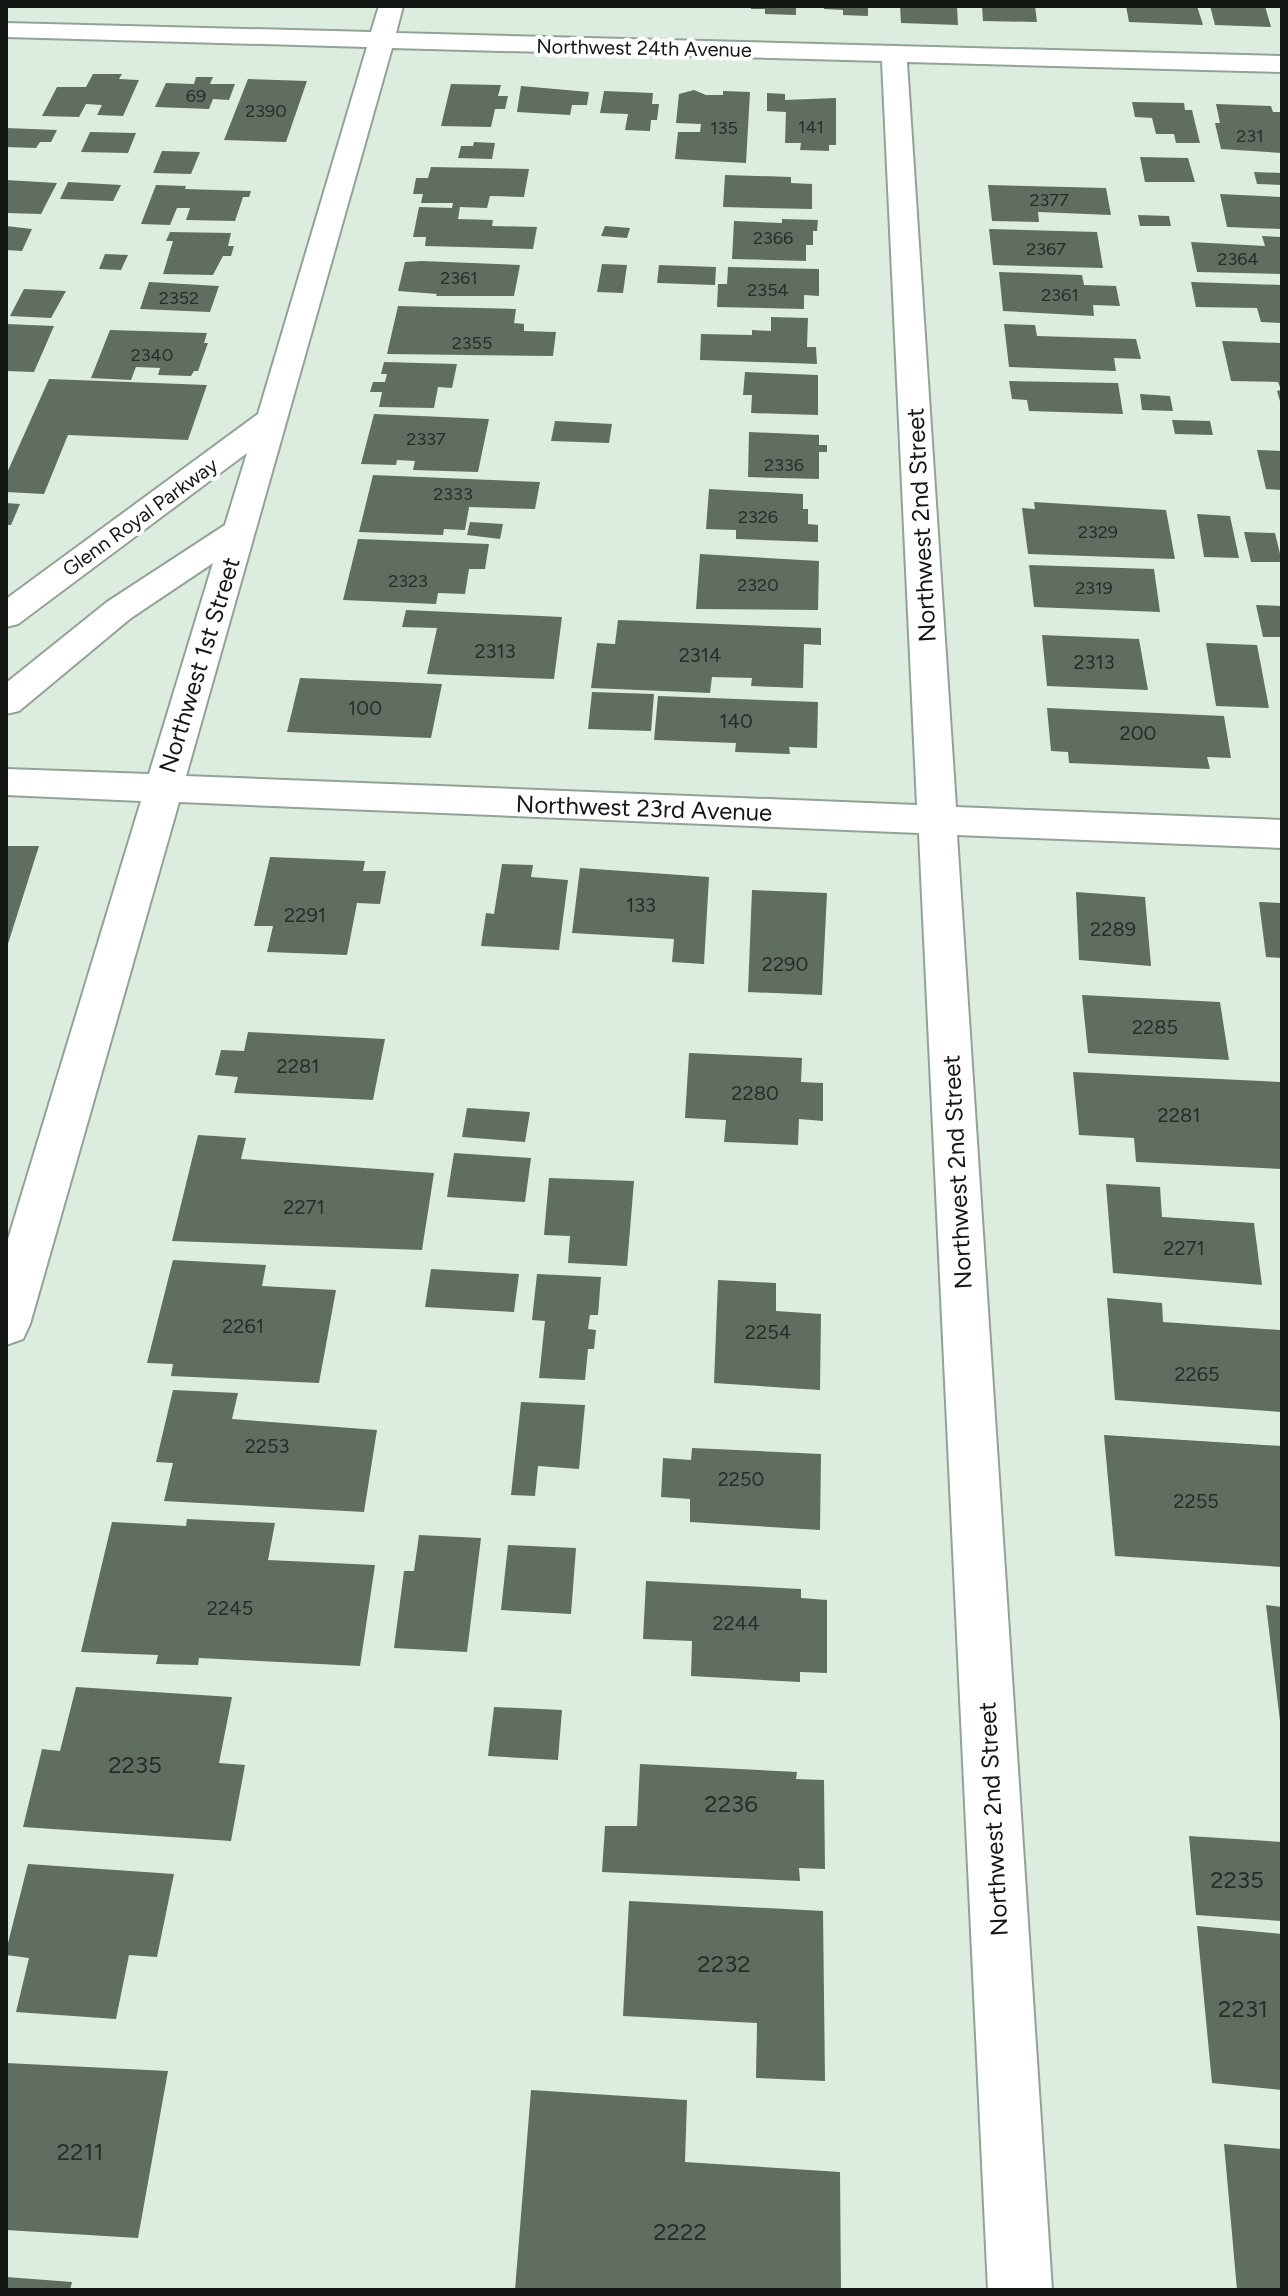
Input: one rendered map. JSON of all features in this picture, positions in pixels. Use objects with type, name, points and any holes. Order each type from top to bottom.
[{"type":"street","name":"Northwest 1st Street","points":[[6,1324],[391,6]]},
{"type":"street","name":"Northwest 24th Avenue","points":[[6,30],[1282,64]]},
{"type":"street","name":"Northwest 2nd Street","points":[[894,54],[1020,2290]]},
{"type":"street","name":"Glenn Royal Parkway","points":[[6,616],[273,418]]},
{"type":"street","points":[[6,702],[119,610],[240,530]]},
{"type":"street","name":"Northwest 23rd Avenue","points":[[6,782],[1282,834]]},
{"type":"building","points":[[751,6],[796,6],[796,15],[765,14],[765,9],[751,9]]},
{"type":"building","points":[[824,6],[868,6],[868,16],[843,15],[843,10],[824,9]]},
{"type":"building","points":[[900,6],[957,6],[958,25],[901,23]]},
{"type":"building","points":[[982,6],[1035,6],[1037,22],[983,21]]},
{"type":"building","points":[[1126,6],[1197,6],[1203,25],[1129,22]]},
{"type":"building","points":[[1210,6],[1265,6],[1271,27],[1215,25]]},
{"type":"building","points":[[93,74],[122,74],[119,79],[139,80],[123,116],[97,115],[102,105],[86,104],[79,117],[42,116],[57,87],[86,87]]},
{"type":"building","points":[[196,77],[213,77],[210,84],[235,84],[229,100],[213,99],[209,109],[155,107],[166,83],[194,84]]},
{"type":"building","points":[[248,79],[307,81],[286,142],[224,140]]},
{"type":"building","points":[[451,84],[501,85],[498,96],[508,96],[505,109],[495,109],[491,127],[441,126]]},
{"type":"building","points":[[521,86],[589,92],[587,105],[572,105],[570,115],[517,112]]},
{"type":"building","points":[[694,90],[706,95],[723,95],[723,91],[750,92],[746,163],[675,159],[678,132],[700,132],[701,124],[676,123],[679,94]]},
{"type":"building","points":[[604,91],[653,93],[652,104],[659,104],[657,120],[651,120],[650,131],[625,130],[628,114],[600,113]]},
{"type":"building","points":[[767,93],[785,94],[785,100],[836,98],[836,145],[829,145],[829,151],[800,150],[801,143],[785,143],[786,112],[767,111]]},
{"type":"building","points":[[1132,102],[1184,103],[1185,110],[1192,110],[1200,143],[1176,143],[1174,134],[1156,134],[1152,118],[1135,117]]},
{"type":"building","points":[[1216,104],[1271,106],[1273,112],[1280,112],[1282,153],[1221,149],[1215,123],[1220,123]]},
{"type":"building","points":[[6,128],[57,130],[51,142],[40,142],[36,148],[6,147]]},
{"type":"building","points":[[90,132],[136,133],[128,153],[81,152]]},
{"type":"building","points":[[474,142],[495,143],[492,159],[458,158],[461,146],[473,146]]},
{"type":"building","points":[[162,151],[200,152],[191,174],[153,173]]},
{"type":"building","points":[[1140,157],[1188,158],[1195,182],[1145,182]]},
{"type":"building","points":[[431,167],[529,169],[524,197],[490,196],[487,208],[460,207],[458,219],[493,220],[492,226],[537,227],[533,249],[425,246],[426,237],[413,237],[419,207],[452,208],[453,203],[421,203],[423,194],[413,194],[416,178],[428,178]]},
{"type":"building","points":[[1254,172],[1282,173],[1282,185],[1257,184]]},
{"type":"building","points":[[725,175],[791,177],[791,183],[812,184],[812,209],[723,207]]},
{"type":"building","points":[[6,180],[57,183],[41,214],[6,213]]},
{"type":"building","points":[[68,182],[121,185],[113,201],[60,199]]},
{"type":"building","points":[[156,185],[251,191],[249,197],[243,197],[235,221],[186,220],[190,208],[177,208],[170,225],[141,224]]},
{"type":"building","points":[[988,185],[1106,188],[1111,215],[1038,212],[1039,222],[992,221]]},
{"type":"building","points":[[1220,194],[1282,197],[1282,229],[1227,227]]},
{"type":"building","points":[[1138,215],[1169,216],[1171,226],[1140,226]]},
{"type":"building","points":[[782,219],[818,220],[817,231],[813,231],[813,245],[806,245],[806,261],[732,259],[734,221],[782,223]]},
{"type":"building","points":[[6,226],[32,229],[22,251],[6,250]]},
{"type":"building","points":[[605,226],[630,228],[627,238],[601,236]]},
{"type":"building","points":[[989,229],[1097,232],[1103,268],[993,265]]},
{"type":"building","points":[[170,232],[231,233],[228,246],[234,246],[231,256],[223,256],[213,275],[163,274],[173,241],[166,241]]},
{"type":"building","points":[[1262,236],[1282,237],[1282,274],[1197,272],[1191,242],[1265,246]]},
{"type":"building","points":[[105,254],[128,255],[121,270],[99,269]]},
{"type":"building","points":[[405,262],[520,265],[514,296],[436,296],[398,291]]},
{"type":"building","points":[[602,264],[627,265],[623,293],[597,292]]},
{"type":"building","points":[[659,265],[716,267],[715,285],[657,283]]},
{"type":"building","points":[[728,267],[819,269],[819,296],[804,295],[804,309],[717,307],[718,284],[727,284]]},
{"type":"building","points":[[999,272],[1082,275],[1084,285],[1116,286],[1120,306],[1093,305],[1094,316],[1003,311]]},
{"type":"building","points":[[149,282],[219,286],[210,312],[140,309]]},
{"type":"building","points":[[1191,282],[1282,285],[1282,323],[1261,322],[1257,308],[1196,307]]},
{"type":"building","points":[[24,289],[66,291],[51,318],[10,316]]},
{"type":"building","points":[[398,306],[516,309],[514,323],[524,324],[524,331],[556,332],[553,356],[387,354]]},
{"type":"building","points":[[771,317],[808,318],[807,347],[816,347],[817,364],[700,360],[701,334],[752,335],[752,330],[771,331]]},
{"type":"building","points":[[6,324],[54,326],[34,372],[6,371]]},
{"type":"building","points":[[1004,324],[1035,325],[1037,336],[1136,339],[1141,359],[1114,358],[1116,371],[1009,367]]},
{"type":"building","points":[[110,330],[207,333],[204,343],[208,343],[198,371],[191,376],[158,375],[160,368],[136,367],[131,380],[91,378]]},
{"type":"building","points":[[1222,341],[1282,343],[1282,408],[1278,382],[1231,381]]},
{"type":"building","points":[[384,362],[457,364],[452,388],[438,387],[434,408],[379,407],[382,392],[370,392],[373,382],[385,382],[387,374],[381,374]]},
{"type":"building","points":[[745,372],[818,375],[818,415],[751,413],[752,395],[743,395]]},
{"type":"building","points":[[49,379],[207,385],[188,440],[68,435],[44,494],[6,492],[6,475]]},
{"type":"building","points":[[1009,381],[1118,383],[1123,414],[1029,411],[1027,400],[1012,399]]},
{"type":"building","points":[[1140,394],[1170,396],[1173,411],[1142,410]]},
{"type":"building","points":[[374,414],[489,419],[478,472],[413,470],[415,461],[397,460],[396,465],[361,464]]},
{"type":"building","points":[[1172,420],[1210,421],[1213,435],[1175,434]]},
{"type":"building","points":[[555,421],[612,424],[609,443],[551,441]]},
{"type":"building","points":[[749,432],[819,435],[819,445],[827,445],[827,452],[819,452],[819,479],[748,477]]},
{"type":"building","points":[[1257,450],[1282,451],[1282,490],[1266,489]]},
{"type":"building","points":[[373,475],[540,482],[535,509],[469,507],[465,530],[444,529],[443,535],[359,532]]},
{"type":"building","points":[[709,489],[803,494],[803,509],[808,509],[808,524],[818,525],[818,542],[736,539],[736,530],[706,529]]},
{"type":"building","points":[[1034,502],[1166,510],[1175,559],[1028,554],[1022,508],[1035,509]]},
{"type":"building","points":[[6,503],[20,504],[11,525],[6,525]]},
{"type":"building","points":[[1197,514],[1230,516],[1239,558],[1204,557]]},
{"type":"building","points":[[470,522],[503,524],[500,539],[467,535]]},
{"type":"building","points":[[1244,532],[1275,533],[1282,562],[1251,562]]},
{"type":"building","points":[[358,539],[489,544],[485,569],[469,569],[465,594],[438,593],[436,604],[343,600]]},
{"type":"building","points":[[700,554],[819,561],[818,610],[696,609]]},
{"type":"building","points":[[1029,565],[1154,569],[1160,612],[1034,607]]},
{"type":"building","points":[[1256,605],[1282,606],[1282,637],[1263,637]]},
{"type":"building","points":[[406,610],[562,617],[554,679],[427,674],[437,628],[402,627]]},
{"type":"building","points":[[618,620],[821,628],[821,645],[804,644],[803,688],[751,686],[752,678],[712,677],[710,693],[591,688],[597,643],[615,644]]},
{"type":"building","points":[[1042,635],[1139,639],[1148,690],[1047,686]]},
{"type":"building","points":[[1206,643],[1257,645],[1269,708],[1216,706]]},
{"type":"building","points":[[300,678],[442,684],[431,738],[287,732]]},
{"type":"building","points":[[592,692],[654,694],[651,731],[588,729]]},
{"type":"building","points":[[658,696],[818,702],[817,748],[789,747],[790,754],[735,752],[736,743],[654,740]]},
{"type":"building","points":[[1047,708],[1224,716],[1231,758],[1207,757],[1210,769],[1069,763],[1068,752],[1051,751]]},
{"type":"building","points":[[6,846],[39,846],[7,947],[6,946]]},
{"type":"building","points":[[270,857],[365,861],[363,871],[386,871],[380,904],[357,903],[347,955],[267,952],[273,926],[254,926]]},
{"type":"building","points":[[502,864],[533,865],[531,877],[568,880],[559,950],[481,946],[486,913],[494,914]]},
{"type":"building","points":[[580,868],[709,877],[704,964],[672,962],[674,939],[572,933]]},
{"type":"building","points":[[752,890],[827,893],[822,995],[748,992]]},
{"type":"building","points":[[1076,892],[1145,897],[1151,966],[1079,960]]},
{"type":"building","points":[[1259,902],[1282,903],[1282,958],[1266,957]]},
{"type":"building","points":[[1082,995],[1220,1002],[1229,1060],[1088,1053]]},
{"type":"building","points":[[248,1032],[385,1039],[373,1100],[234,1093],[238,1077],[215,1075],[221,1050],[244,1051]]},
{"type":"building","points":[[689,1053],[802,1058],[801,1082],[823,1083],[823,1121],[799,1119],[798,1145],[724,1142],[726,1120],[685,1118]]},
{"type":"building","points":[[1073,1072],[1280,1082],[1282,1169],[1136,1162],[1134,1138],[1079,1135]]},
{"type":"building","points":[[467,1108],[530,1112],[525,1142],[462,1137]]},
{"type":"building","points":[[198,1135],[246,1138],[241,1159],[434,1173],[422,1250],[172,1241]]},
{"type":"building","points":[[454,1153],[531,1158],[525,1202],[447,1197]]},
{"type":"building","points":[[549,1178],[634,1181],[627,1266],[568,1263],[570,1236],[544,1235]]},
{"type":"building","points":[[1106,1184],[1160,1187],[1162,1217],[1254,1223],[1262,1285],[1113,1273]]},
{"type":"building","points":[[173,1260],[266,1265],[262,1286],[336,1290],[319,1383],[171,1376],[173,1364],[147,1363]]},
{"type":"building","points":[[431,1269],[519,1274],[514,1312],[425,1307]]},
{"type":"building","points":[[537,1274],[601,1277],[598,1315],[590,1315],[588,1329],[596,1330],[594,1349],[588,1349],[585,1380],[539,1378],[545,1321],[532,1320]]},
{"type":"building","points":[[718,1280],[776,1283],[776,1311],[821,1314],[820,1390],[714,1383]]},
{"type":"building","points":[[1107,1298],[1162,1303],[1163,1322],[1280,1330],[1282,1412],[1115,1400]]},
{"type":"building","points":[[173,1390],[238,1393],[232,1419],[377,1430],[364,1512],[164,1501],[173,1463],[156,1462]]},
{"type":"building","points":[[521,1402],[585,1405],[579,1469],[538,1466],[535,1496],[511,1495]]},
{"type":"building","points":[[1104,1435],[1282,1446],[1282,1567],[1115,1556]]},
{"type":"building","points":[[692,1448],[821,1454],[820,1530],[690,1522],[690,1499],[661,1497],[663,1458],[691,1460]]},
{"type":"building","points":[[187,1519],[275,1523],[268,1560],[375,1565],[360,1666],[199,1658],[198,1665],[156,1664],[158,1655],[81,1652],[112,1522],[186,1526]]},
{"type":"building","points":[[419,1535],[481,1538],[467,1652],[394,1648],[404,1571],[414,1571]]},
{"type":"building","points":[[508,1545],[576,1548],[571,1614],[501,1610]]},
{"type":"building","points":[[646,1581],[801,1589],[801,1598],[827,1600],[827,1673],[800,1672],[800,1682],[691,1676],[692,1641],[643,1639]]},
{"type":"building","points":[[1266,1605],[1282,1607],[1282,1721],[1280,1721]]},
{"type":"building","points":[[76,1687],[232,1697],[219,1763],[245,1765],[231,1841],[23,1827],[42,1749],[60,1751]]},
{"type":"building","points":[[494,1707],[562,1710],[558,1760],[488,1756]]},
{"type":"building","points":[[640,1764],[797,1772],[796,1779],[824,1780],[825,1869],[799,1868],[800,1881],[602,1872],[605,1826],[637,1826]]},
{"type":"building","points":[[1189,1836],[1282,1842],[1282,1921],[1196,1915]]},
{"type":"building","points":[[28,1864],[174,1874],[157,1957],[129,1955],[116,2019],[16,2012],[29,1958],[6,1955],[6,1951]]},
{"type":"building","points":[[629,1901],[823,1911],[825,2081],[756,2078],[757,2023],[623,2016]]},
{"type":"building","points":[[1197,1926],[1282,1934],[1282,2090],[1212,2083]]},
{"type":"building","points":[[6,2063],[168,2071],[138,2238],[6,2230]]},
{"type":"building","points":[[531,2090],[687,2100],[685,2162],[840,2172],[841,2290],[515,2290]]},
{"type":"building","points":[[1224,2144],[1282,2149],[1282,2290],[1237,2290]]},
{"type":"building","points":[[6,2277],[72,2282],[70,2290],[6,2290]]}]
